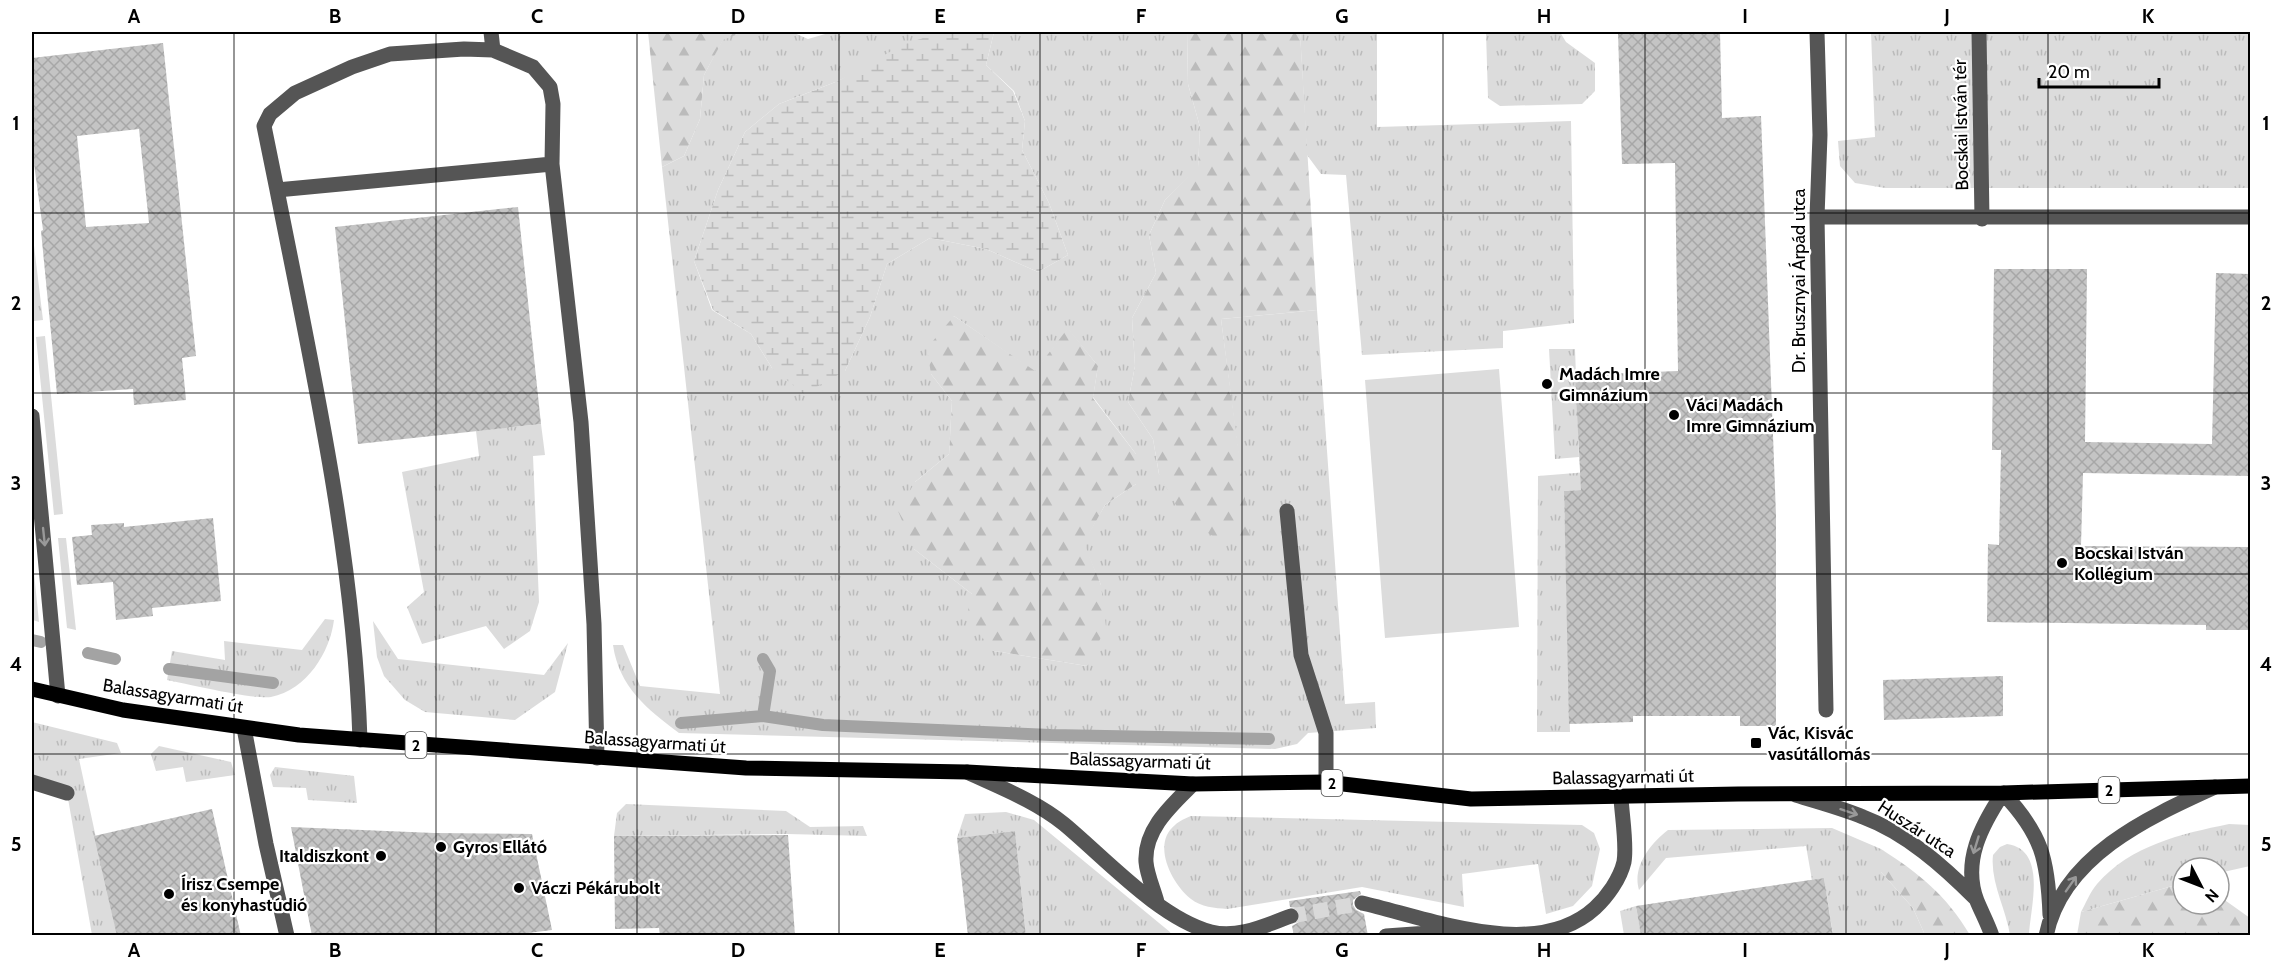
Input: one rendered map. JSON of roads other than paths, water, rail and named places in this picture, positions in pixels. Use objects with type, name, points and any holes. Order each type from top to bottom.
[{"type":"main road","name":"Balassagyarmati út","points":[[32,689],[123,710],[244,728],[360,740],[597,758],[805,770],[967,772],[1193,784],[1326,782],[1471,799],[2002,793],[2250,786]]},
{"type":"street","points":[[491,32],[493,50]]},
{"type":"street","name":"Dr. Brusznyai Árpád utca","points":[[1817,32],[1820,135],[1817,217],[1826,710]]},
{"type":"street","name":"Bocskai István tér","points":[[1979,32],[1982,219]]},
{"type":"street","points":[[360,740],[358,674],[329,452],[264,126],[270,114],[295,93],[352,67],[390,54],[464,49],[493,50],[533,67],[550,87],[553,104],[552,164],[581,422],[594,624],[597,758]]},
{"type":"street","points":[[277,190],[552,164]]},
{"type":"street","points":[[1817,217],[2250,218]]},
{"type":"street","points":[[32,416],[58,696]]},
{"type":"street","points":[[1287,510],[1301,655],[1326,733],[1326,782]]},
{"type":"street","points":[[244,728],[266,844],[287,936]]},
{"type":"street","points":[[967,772],[1036,805],[1063,823],[1101,859],[1157,902],[1213,934],[1240,933],[1291,916]]},
{"type":"street","points":[[32,782],[67,793]]},
{"type":"street","points":[[1157,902],[1146,862],[1149,840],[1164,814],[1193,784]]},
{"type":"street","points":[[2050,915],[2079,872],[2103,848],[2150,817],[2216,787]]},
{"type":"street","points":[[2002,793],[2018,809],[2042,850],[2048,872],[2050,915],[2046,936]]},
{"type":"street","name":"Huszár utca","points":[[1992,936],[1977,900],[1971,878],[1972,856],[1978,835],[2002,793]]},
{"type":"street","name":"Huszár utca","points":[[1793,794],[1864,817],[1899,836],[1952,875],[1977,900]]},
{"type":"street","points":[[1386,936],[1549,933],[1581,921],[1607,897],[1624,862],[1621,798]]},
{"type":"street","points":[[1362,903],[1473,933]]},
{"type":"waterway","points":[[32,640],[41,642]]},
{"type":"waterway","points":[[88,653],[115,659]]},
{"type":"waterway","points":[[763,659],[770,671],[763,716]]},
{"type":"waterway","points":[[169,669],[273,683]]},
{"type":"waterway","points":[[681,723],[763,716],[823,725],[1051,735],[1269,739]]},
{"type":"tunnel","points":[[1291,916],[1362,903]]},
{"type":"place","name":"Madách Imre Gimnázium","points":[[1547,384]]},
{"type":"place","name":"Váci Madách Imre Gimnázium","points":[[1674,415]]},
{"type":"place","name":"Bocskai István Kollégium","points":[[2062,563]]},
{"type":"place","name":"Vác, Kisvác vasútállomás","points":[[1756,743]]},
{"type":"place","name":"Gyros Ellátó","points":[[441,847]]},
{"type":"place","name":"Italdiszkont","points":[[381,856]]},
{"type":"place","name":"Váczi Pékárubolt","points":[[519,888]]},
{"type":"place","name":"Írisz Csempe és konyhastúdió","points":[[169,894]]}]
